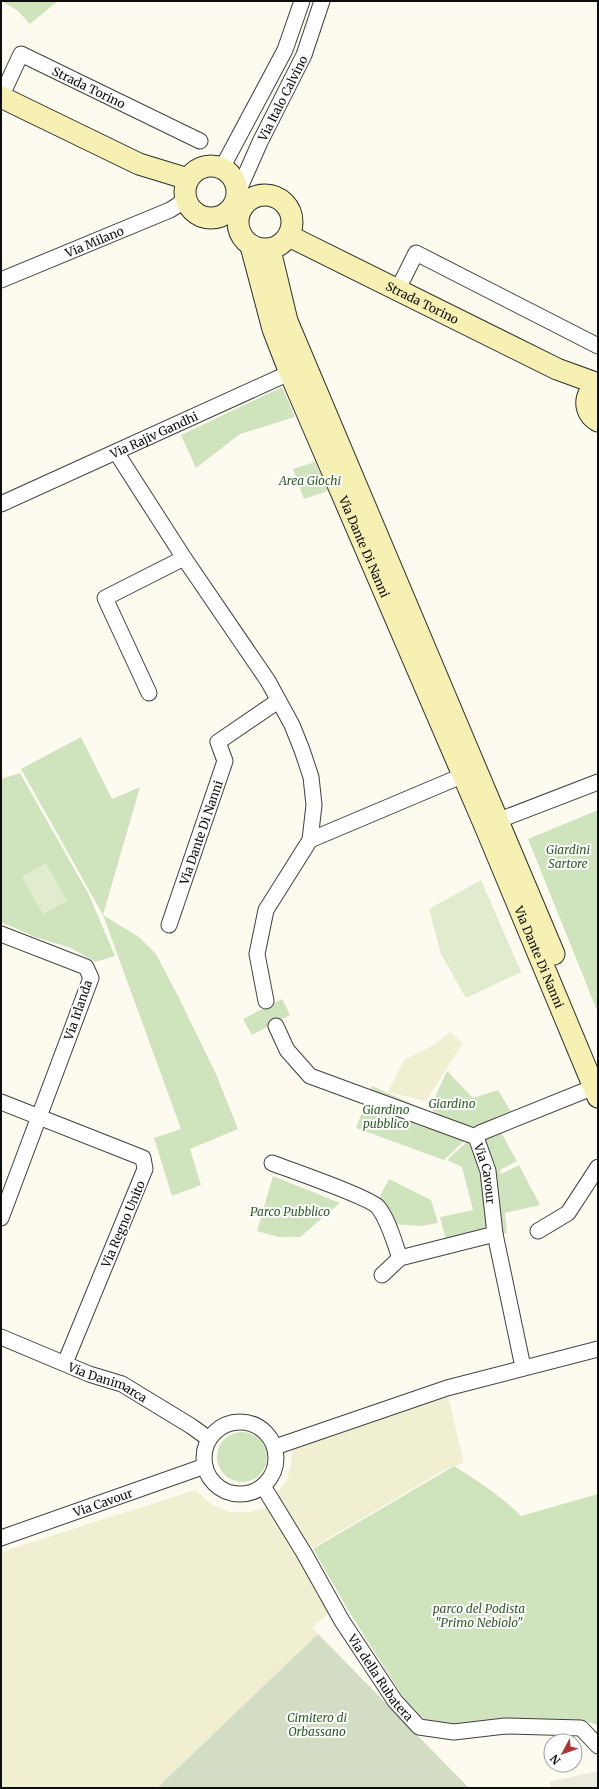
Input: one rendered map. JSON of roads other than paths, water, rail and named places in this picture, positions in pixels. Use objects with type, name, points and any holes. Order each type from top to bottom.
[{"type":"street","name":"Via Italo Calvino","points":[[222,168],[285,50],[302,1]]},
{"type":"street","name":"Via Italo Calvino","points":[[244,195],[260,142],[304,55],[322,1]]},
{"type":"street","name":"Strada Torino","points":[[187,188],[1,97],[21,54],[200,141]]},
{"type":"street","points":[[232,217],[210,218],[200,216],[190,208],[187,188],[197,170],[204,166],[213,166],[222,168],[234,179],[244,195]]},
{"type":"street","name":"Via Milano","points":[[1,280],[170,210],[178,206],[187,188]]},
{"type":"street","points":[[244,195],[267,195],[282,200],[292,214],[293,222],[289,236],[282,244],[260,248],[240,234],[232,217],[234,206],[244,195]]},
{"type":"street","name":"Strada Torino","points":[[289,236],[397,291],[557,369],[594,390],[588,412],[598,421]]},
{"type":"street","name":"Via Dante Di Nanni","points":[[260,248],[273,329],[298,369],[469,773],[598,1060]]},
{"type":"street","points":[[397,291],[416,253],[598,346]]},
{"type":"street","name":"Via Rajiv Gandhi","points":[[1,504],[298,369]]},
{"type":"street","points":[[116,452],[184,558],[268,680],[292,725],[311,777],[314,805],[310,840],[266,910],[257,954],[266,1001]]},
{"type":"street","points":[[148,693],[105,598],[184,558]]},
{"type":"street","name":"Via Dante Di Nanni","points":[[169,925],[225,761],[218,742],[278,701]]},
{"type":"street","points":[[310,840],[469,773]]},
{"type":"street","points":[[492,823],[598,782]]},
{"type":"street","name":"Via Dante Di Nanni","points":[[480,1133],[596,1092],[492,823]]},
{"type":"street","name":"Via Irlanda","points":[[1,934],[86,967],[92,978],[1,1218]]},
{"type":"street","name":"Via Cavour","points":[[276,1026],[287,1050],[310,1076],[476,1137],[488,1171],[495,1234],[523,1367]]},
{"type":"street","name":"Via Regno Unito","points":[[1,1102],[143,1158],[145,1169],[65,1363]]},
{"type":"street","points":[[272,1163],[360,1197],[377,1206],[384,1218],[400,1258]]},
{"type":"street","points":[[538,1231],[568,1213],[598,1167]]},
{"type":"street","points":[[382,1275],[400,1258],[495,1234]]},
{"type":"street","name":"Via Danimarca","points":[[1,1336],[89,1374],[122,1384],[191,1426],[209,1439]]},
{"type":"street","points":[[275,1447],[447,1388],[523,1367],[598,1349]]},
{"type":"street","points":[[239,1422],[250,1423],[261,1428],[269,1436],[275,1447],[275,1468],[270,1478],[263,1486],[252,1492],[241,1494],[229,1492],[218,1486],[210,1478],[205,1466],[204,1457],[209,1439],[217,1430],[227,1424],[239,1422]]},
{"type":"street","name":"Via Cavour","points":[[1,1538],[205,1466]]},
{"type":"street","name":"Via della Rubatera","points":[[263,1486],[346,1627],[395,1701],[420,1727],[454,1732],[505,1726],[581,1728],[598,1746]]},
{"type":"park label","name":"Area Giochi","points":[[310,480]]},
{"type":"park label","name":"Giardini Sartore","points":[[568,856]]},
{"type":"park label","name":"Giardino","points":[[452,1103]]},
{"type":"park label","name":"Giardino pubblico","points":[[386,1116]]},
{"type":"park label","name":"Parco Pubblico","points":[[290,1211]]},
{"type":"park label","name":"parco del Podista \"Primo Nebiolo\"","points":[[479,1615]]},
{"type":"park label","name":"Cimitero di Orbassano","points":[[317,1724]]}]
